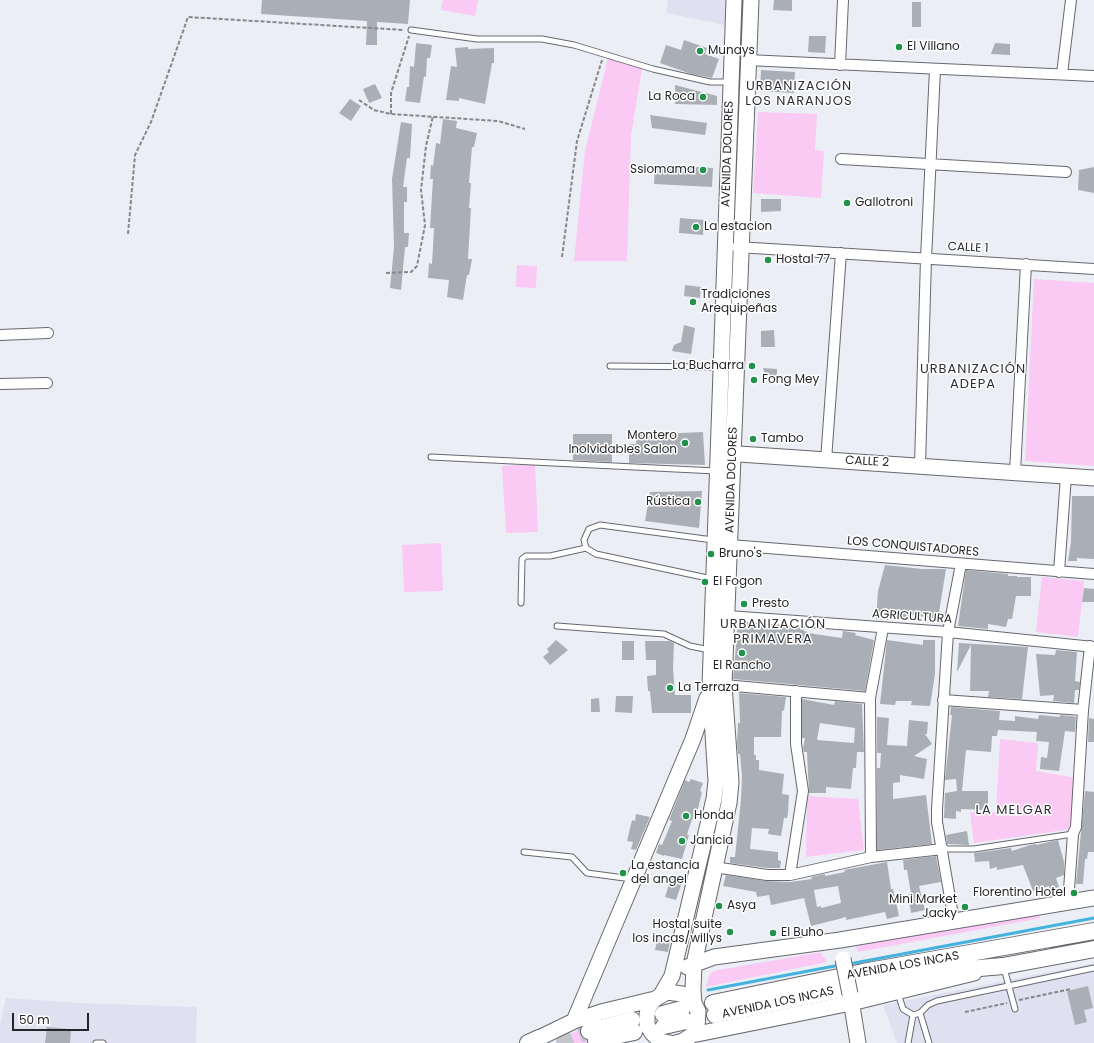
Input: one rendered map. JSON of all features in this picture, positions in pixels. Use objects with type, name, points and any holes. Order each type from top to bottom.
[{"type":"main road","name":"AVENIDA DOLORES","points":[[658,997],[672,976],[714,799],[716,781],[717,685],[728,616],[730,545],[722,367],[730,82],[734,0]]},
{"type":"main road","name":"AVENIDA DOLORES","points":[[689,1025],[694,964],[729,803],[731,782],[711,650],[718,471],[726,453],[740,247],[747,60],[751,0]]},
{"type":"main road","name":"CALLE 2","points":[[726,453],[1094,478]]},
{"type":"main road","points":[[574,1021],[635,879],[693,739],[704,708],[717,685]]},
{"type":"main road","points":[[672,976],[694,964],[714,957],[840,940],[1094,898]]},
{"type":"main road","name":"AVENIDA LOS INCAS","points":[[1000,966],[945,971],[714,1009],[857,974],[1094,931]]},
{"type":"main road","points":[[840,940],[858,1043]]},
{"type":"main road","points":[[698,943],[705,951],[714,957]]},
{"type":"main road","name":"AVENIDA LOS INCAS","points":[[676,1043],[689,1025],[850,998],[898,992],[1000,966],[1094,949]]},
{"type":"main road","points":[[536,1041],[574,1021],[601,1012],[658,997],[668,992],[682,994],[689,1025],[654,1033],[592,1036]]},
{"type":"main road","points":[[654,1033],[652,1033],[647,1025],[647,1015],[650,1006],[658,997]]},
{"type":"street","points":[[840,65],[843,0]]},
{"type":"street","points":[[1062,74],[1071,0]]},
{"type":"street","points":[[747,60],[1094,76]]},
{"type":"street","points":[[920,465],[926,259],[935,69]]},
{"type":"street","points":[[840,159],[1066,172]]},
{"type":"street","name":"CALLE 1","points":[[725,246],[1094,269]]},
{"type":"street","points":[[826,460],[841,253]]},
{"type":"street","points":[[1016,472],[1026,264]]},
{"type":"street","points":[[0,335],[48,333]]},
{"type":"street","points":[[0,384],[46,383]]},
{"type":"street","points":[[1059,572],[1066,476]]},
{"type":"street","name":"LOS CONQUISTADORES","points":[[730,545],[1094,574]]},
{"type":"street","points":[[954,921],[937,822],[937,809],[948,632],[961,564]]},
{"type":"street","name":"AGRICULTURA","points":[[728,616],[948,632],[1092,646]]},
{"type":"street","points":[[871,857],[870,698],[883,628]]},
{"type":"street","points":[[1068,903],[1073,834],[1076,827],[1083,710],[1092,646]]},
{"type":"street","points":[[717,685],[870,698]]},
{"type":"street","points":[[790,875],[803,790],[796,744],[796,691]]},
{"type":"street","points":[[943,700],[1001,706],[1083,710]]},
{"type":"street","points":[[714,867],[767,875],[790,875],[871,857],[942,849]]},
{"type":"lane","points":[[411,30],[477,39],[542,39],[603,53],[653,69],[710,82],[730,82]]},
{"type":"lane","points":[[610,366],[722,367]]},
{"type":"lane","points":[[431,457],[718,471]]},
{"type":"lane","points":[[586,548],[584,540],[589,529],[600,525],[716,540]]},
{"type":"lane","points":[[521,604],[522,559],[526,556],[550,556],[586,548],[596,554],[714,579]]},
{"type":"lane","points":[[556,626],[664,634],[690,646],[711,650]]},
{"type":"lane","points":[[942,849],[974,849],[1073,834]]},
{"type":"lane","points":[[524,852],[572,857],[587,873],[635,879]]},
{"type":"lane","points":[[1000,966],[1009,985],[1015,1009]]},
{"type":"lane","points":[[898,992],[903,1009],[913,1015],[920,1013],[928,1005],[937,1001],[1094,968]]},
{"type":"lane","points":[[920,1013],[930,1043]]},
{"type":"lane","points":[[908,1043],[913,1015]]},
{"type":"lane","points":[[96,1043],[103,1043]]},
{"type":"path","points":[[128,234],[136,155],[151,122],[188,17],[411,30],[391,93],[391,114]]},
{"type":"path","points":[[562,257],[577,141],[603,53]]},
{"type":"path","points":[[360,100],[374,110],[391,114],[498,121],[525,129]]},
{"type":"path","points":[[386,273],[411,272],[417,266],[425,225],[421,190],[426,146],[433,116]]},
{"type":"shaded area","points":[[443,0],[478,0],[475,16],[441,10]]},
{"type":"shaded area","points":[[668,0],[730,0],[725,25],[666,13]]},
{"type":"shaded area","points":[[608,58],[642,69],[631,136],[627,261],[574,261],[585,151]]},
{"type":"shaded area","points":[[758,112],[817,114],[815,150],[824,151],[821,198],[753,193]]},
{"type":"shaded area","points":[[517,265],[537,266],[536,288],[516,287]]},
{"type":"shaded area","points":[[1034,279],[1094,283],[1094,466],[1025,461]]},
{"type":"shaded area","points":[[535,464],[538,532],[506,533],[502,466]]},
{"type":"shaded area","points":[[441,543],[443,591],[404,592],[402,545]]},
{"type":"shaded area","points":[[1042,577],[1084,581],[1078,637],[1036,632]]},
{"type":"shaded area","points":[[1000,739],[1038,743],[1036,771],[1076,778],[1072,829],[974,843],[970,812],[996,812]]},
{"type":"shaded area","points":[[807,796],[858,799],[864,850],[806,857]]},
{"type":"shaded area","points":[[1035,912],[1041,918],[858,952],[856,946]]},
{"type":"shaded area","points":[[821,953],[827,962],[706,987],[709,976],[713,971]]},
{"type":"shaded area","points":[[1094,963],[1094,1043],[897,1043],[883,1005]]},
{"type":"shaded area","points":[[6,998],[80,1003],[197,1007],[196,1043],[0,1043],[0,1025]]},
{"type":"shaded area","points":[[592,1023],[598,1043],[560,1043],[560,1039]]},
{"type":"building","points":[[262,0],[410,0],[408,24],[377,22],[377,45],[366,45],[367,21],[261,14]]},
{"type":"building","points":[[774,0],[792,0],[792,11],[773,10]]},
{"type":"building","points":[[912,2],[921,2],[921,27],[912,27]]},
{"type":"building","points":[[809,36],[826,36],[825,53],[808,52]]},
{"type":"building","points":[[684,40],[707,48],[705,54],[719,59],[712,78],[691,74],[660,63],[666,45],[681,50]]},
{"type":"building","points":[[416,43],[432,45],[430,58],[427,58],[426,77],[424,76],[420,103],[405,101],[407,87],[409,87],[410,66],[414,67]]},
{"type":"building","points":[[995,43],[1010,44],[1010,55],[991,54]]},
{"type":"building","points":[[468,47],[468,49],[494,48],[494,63],[492,63],[485,104],[459,98],[459,101],[446,100],[451,66],[457,67],[455,48]]},
{"type":"building","points":[[761,70],[795,72],[794,93],[760,91]]},
{"type":"building","points":[[375,84],[382,98],[369,103],[363,89]]},
{"type":"building","points":[[675,85],[717,96],[717,105],[675,104]]},
{"type":"building","points":[[350,99],[361,106],[351,121],[339,113]]},
{"type":"building","points":[[650,115],[707,123],[705,135],[652,128]]},
{"type":"building","points":[[443,119],[457,121],[456,128],[477,133],[474,147],[472,147],[469,183],[471,183],[469,208],[471,208],[468,259],[472,259],[469,275],[467,275],[463,300],[447,297],[449,280],[428,278],[429,263],[432,264],[434,228],[430,228],[433,179],[430,179],[431,165],[433,166],[436,143],[440,144]]},
{"type":"building","points":[[401,122],[412,124],[410,158],[407,158],[403,187],[407,187],[407,202],[404,202],[404,233],[409,233],[408,247],[405,247],[401,290],[390,288],[394,247],[392,179]]},
{"type":"building","points":[[655,165],[713,168],[712,187],[654,184]]},
{"type":"building","points":[[1094,167],[1094,193],[1078,190],[1079,170]]},
{"type":"building","points":[[761,199],[781,199],[781,211],[761,212]]},
{"type":"building","points":[[680,218],[704,220],[703,235],[679,233]]},
{"type":"building","points":[[685,285],[701,287],[700,298],[684,296]]},
{"type":"building","points":[[684,325],[695,328],[691,354],[672,351],[674,345],[681,342]]},
{"type":"building","points":[[774,330],[775,347],[761,347],[761,331]]},
{"type":"building","points":[[763,368],[777,369],[777,377],[766,377]]},
{"type":"building","points":[[703,432],[705,465],[629,463],[629,444],[636,444],[636,435]]},
{"type":"building","points":[[573,434],[612,434],[612,462],[573,460]]},
{"type":"building","points":[[702,491],[699,528],[645,521],[650,492]]},
{"type":"building","points":[[1072,496],[1094,496],[1094,559],[1077,558],[1077,561],[1068,561],[1071,542]]},
{"type":"building","points":[[885,565],[922,569],[946,569],[938,619],[913,615],[912,620],[888,617],[888,620],[876,619],[878,591]]},
{"type":"building","points":[[966,570],[1008,574],[1008,576],[1017,577],[1031,577],[1031,596],[1016,596],[1012,619],[1008,619],[1006,627],[988,624],[988,629],[958,626]]},
{"type":"building","points":[[1084,588],[1094,589],[1094,602],[1082,602]]},
{"type":"building","points":[[738,623],[782,628],[782,626],[794,627],[804,629],[804,631],[808,633],[842,638],[843,631],[856,633],[855,635],[874,640],[865,691],[733,679]]},
{"type":"building","points":[[556,640],[568,650],[550,665],[543,657],[549,652],[547,649]]},
{"type":"building","points":[[887,640],[923,645],[923,640],[935,640],[935,674],[930,706],[911,705],[912,701],[896,701],[895,705],[880,704]]},
{"type":"building","points":[[622,641],[634,641],[634,660],[622,660]]},
{"type":"building","points":[[645,641],[670,641],[674,643],[673,668],[675,695],[691,695],[691,713],[652,713],[647,676],[656,675],[656,660],[646,660]]},
{"type":"building","points":[[959,643],[1028,647],[1022,699],[988,697],[989,691],[970,691],[971,645],[957,672]]},
{"type":"building","points":[[1056,650],[1077,652],[1075,681],[1080,682],[1079,690],[1075,690],[1074,703],[1053,701],[1054,695],[1040,696],[1036,654],[1055,655]]},
{"type":"building","points":[[739,693],[786,697],[784,711],[782,710],[781,737],[754,737],[754,755],[756,755],[756,760],[759,760],[759,770],[784,774],[782,794],[789,795],[787,818],[784,818],[781,836],[768,834],[769,829],[752,828],[750,849],[778,852],[778,860],[781,861],[780,868],[767,868],[730,863],[730,857],[735,857],[741,800],[742,776],[740,754],[738,754],[737,743],[738,723],[740,723]]},
{"type":"building","points":[[616,696],[633,696],[632,713],[615,712]]},
{"type":"building","points":[[599,698],[600,712],[591,712],[591,699]]},
{"type":"building","points":[[802,699],[834,705],[835,701],[862,704],[864,752],[857,752],[856,768],[853,768],[851,789],[826,787],[826,793],[809,793],[807,752],[804,752],[803,748],[805,738],[802,738]],"holes":[[[820,723],[855,728],[854,743],[817,740]]]},
{"type":"building","points":[[951,707],[1000,711],[999,720],[1015,721],[1015,716],[1038,719],[1039,715],[1060,717],[1060,715],[1072,716],[1076,717],[1075,732],[1065,731],[1059,771],[1040,769],[1041,757],[1047,758],[1049,742],[1036,741],[1037,732],[998,730],[997,736],[992,736],[991,752],[966,750],[962,791],[988,791],[988,810],[961,809],[961,812],[956,811],[956,819],[944,818],[945,793],[957,791],[956,779],[945,780],[952,715],[950,715]]},
{"type":"building","points":[[877,717],[889,718],[887,745],[907,746],[909,720],[928,722],[927,734],[925,734],[932,744],[914,756],[927,759],[924,779],[900,775],[900,782],[893,783],[893,799],[926,795],[932,844],[877,850],[877,768],[880,768],[881,753],[877,753]]},
{"type":"building","points":[[1089,718],[1094,719],[1094,742],[1088,742]]},
{"type":"building","points":[[691,779],[703,783],[700,791],[702,792],[697,813],[695,812],[689,828],[687,835],[689,835],[682,859],[656,853],[659,844],[662,845],[672,821],[669,820],[685,780],[689,782]]},
{"type":"building","points":[[1085,791],[1094,792],[1094,852],[1088,852],[1087,859],[1085,859],[1083,884],[1076,884]]},
{"type":"building","points":[[636,814],[650,817],[636,850],[631,849],[633,842],[627,841],[632,820],[635,821]]},
{"type":"building","points":[[967,831],[969,845],[947,844],[946,835]]},
{"type":"building","points":[[1058,840],[1064,862],[1064,875],[1056,878],[1059,887],[1050,890],[1049,886],[1033,891],[1023,865],[997,870],[997,867],[990,869],[989,861],[975,862],[974,853],[1011,848],[1012,851],[1030,845]]},
{"type":"building","points":[[936,856],[941,882],[919,886],[925,910],[911,913],[908,894],[911,894],[907,870],[904,870],[903,860]]},
{"type":"building","points":[[887,862],[891,889],[893,889],[899,916],[887,919],[885,912],[846,920],[846,917],[811,926],[804,898],[771,905],[769,895],[757,897],[756,892],[723,886],[726,875],[766,881],[790,882],[812,879],[811,877],[825,874],[825,876],[845,872],[844,870]],"holes":[[[838,886],[841,903],[821,908],[821,906],[817,907],[814,890]]]},
{"type":"building","points":[[672,875],[683,879],[676,900],[665,897]]},
{"type":"building","points":[[658,936],[670,941],[668,952],[655,950]]},
{"type":"building","points":[[1088,986],[1093,1008],[1084,1010],[1087,1022],[1075,1025],[1067,991]]},
{"type":"building","points":[[47,1027],[69,1029],[69,1031],[71,1031],[70,1043],[45,1043]]},
{"type":"waterway","points":[[849,964],[1094,918]]},
{"type":"waterway","points":[[708,990],[840,965]]},
{"type":"tunnel","points":[[557,1043],[589,1031]]},
{"type":"place","name":"El Villano","points":[[899,47]]},
{"type":"place","name":"Munays","points":[[700,51]]},
{"type":"place","name":"La Roca","points":[[703,97]]},
{"type":"place","name":"Ssiomama","points":[[703,170]]},
{"type":"place","name":"Gallotroni","points":[[847,203]]},
{"type":"place","name":"La estacion","points":[[696,227]]},
{"type":"place","name":"Hostal 77","points":[[768,260]]},
{"type":"place","name":"Tradiciones Arequipeñas","points":[[693,302]]},
{"type":"place","name":"La Bucharra","points":[[752,366]]},
{"type":"place","name":"Fong Mey","points":[[754,380]]},
{"type":"place","name":"Tambo","points":[[753,439]]},
{"type":"place","name":"Montero Inolvidables Salon","points":[[685,443]]},
{"type":"place","name":"Rústica","points":[[698,502]]},
{"type":"place","name":"Bruno's","points":[[711,554]]},
{"type":"place","name":"El Fogon","points":[[705,582]]},
{"type":"place","name":"Presto","points":[[744,604]]},
{"type":"place","name":"El Rancho","points":[[742,653]]},
{"type":"place","name":"La Terraza","points":[[670,688]]},
{"type":"place","name":"Honda","points":[[686,816]]},
{"type":"place","name":"Janicia","points":[[682,841]]},
{"type":"place","name":"La estancia del angel","points":[[623,873]]},
{"type":"place","name":"Florentino Hotel","points":[[1074,893]]},
{"type":"place","name":"Asya","points":[[719,906]]},
{"type":"place","name":"Mini Market Jacky","points":[[965,907]]},
{"type":"place","name":"Hostal suite los incas/willys","points":[[730,932]]},
{"type":"place","name":"El Buho","points":[[773,933]]},
{"type":"district","name":"URBANIZACIÓN LOS NARANJOS","points":[[799,94]]},
{"type":"district","name":"URBANIZACIÓN ADEPA","points":[[973,378]]},
{"type":"district","name":"URBANIZACIÓN PRIMAVERA","points":[[773,632]]},
{"type":"district","name":"LA MELGAR","points":[[1014,811]]}]
